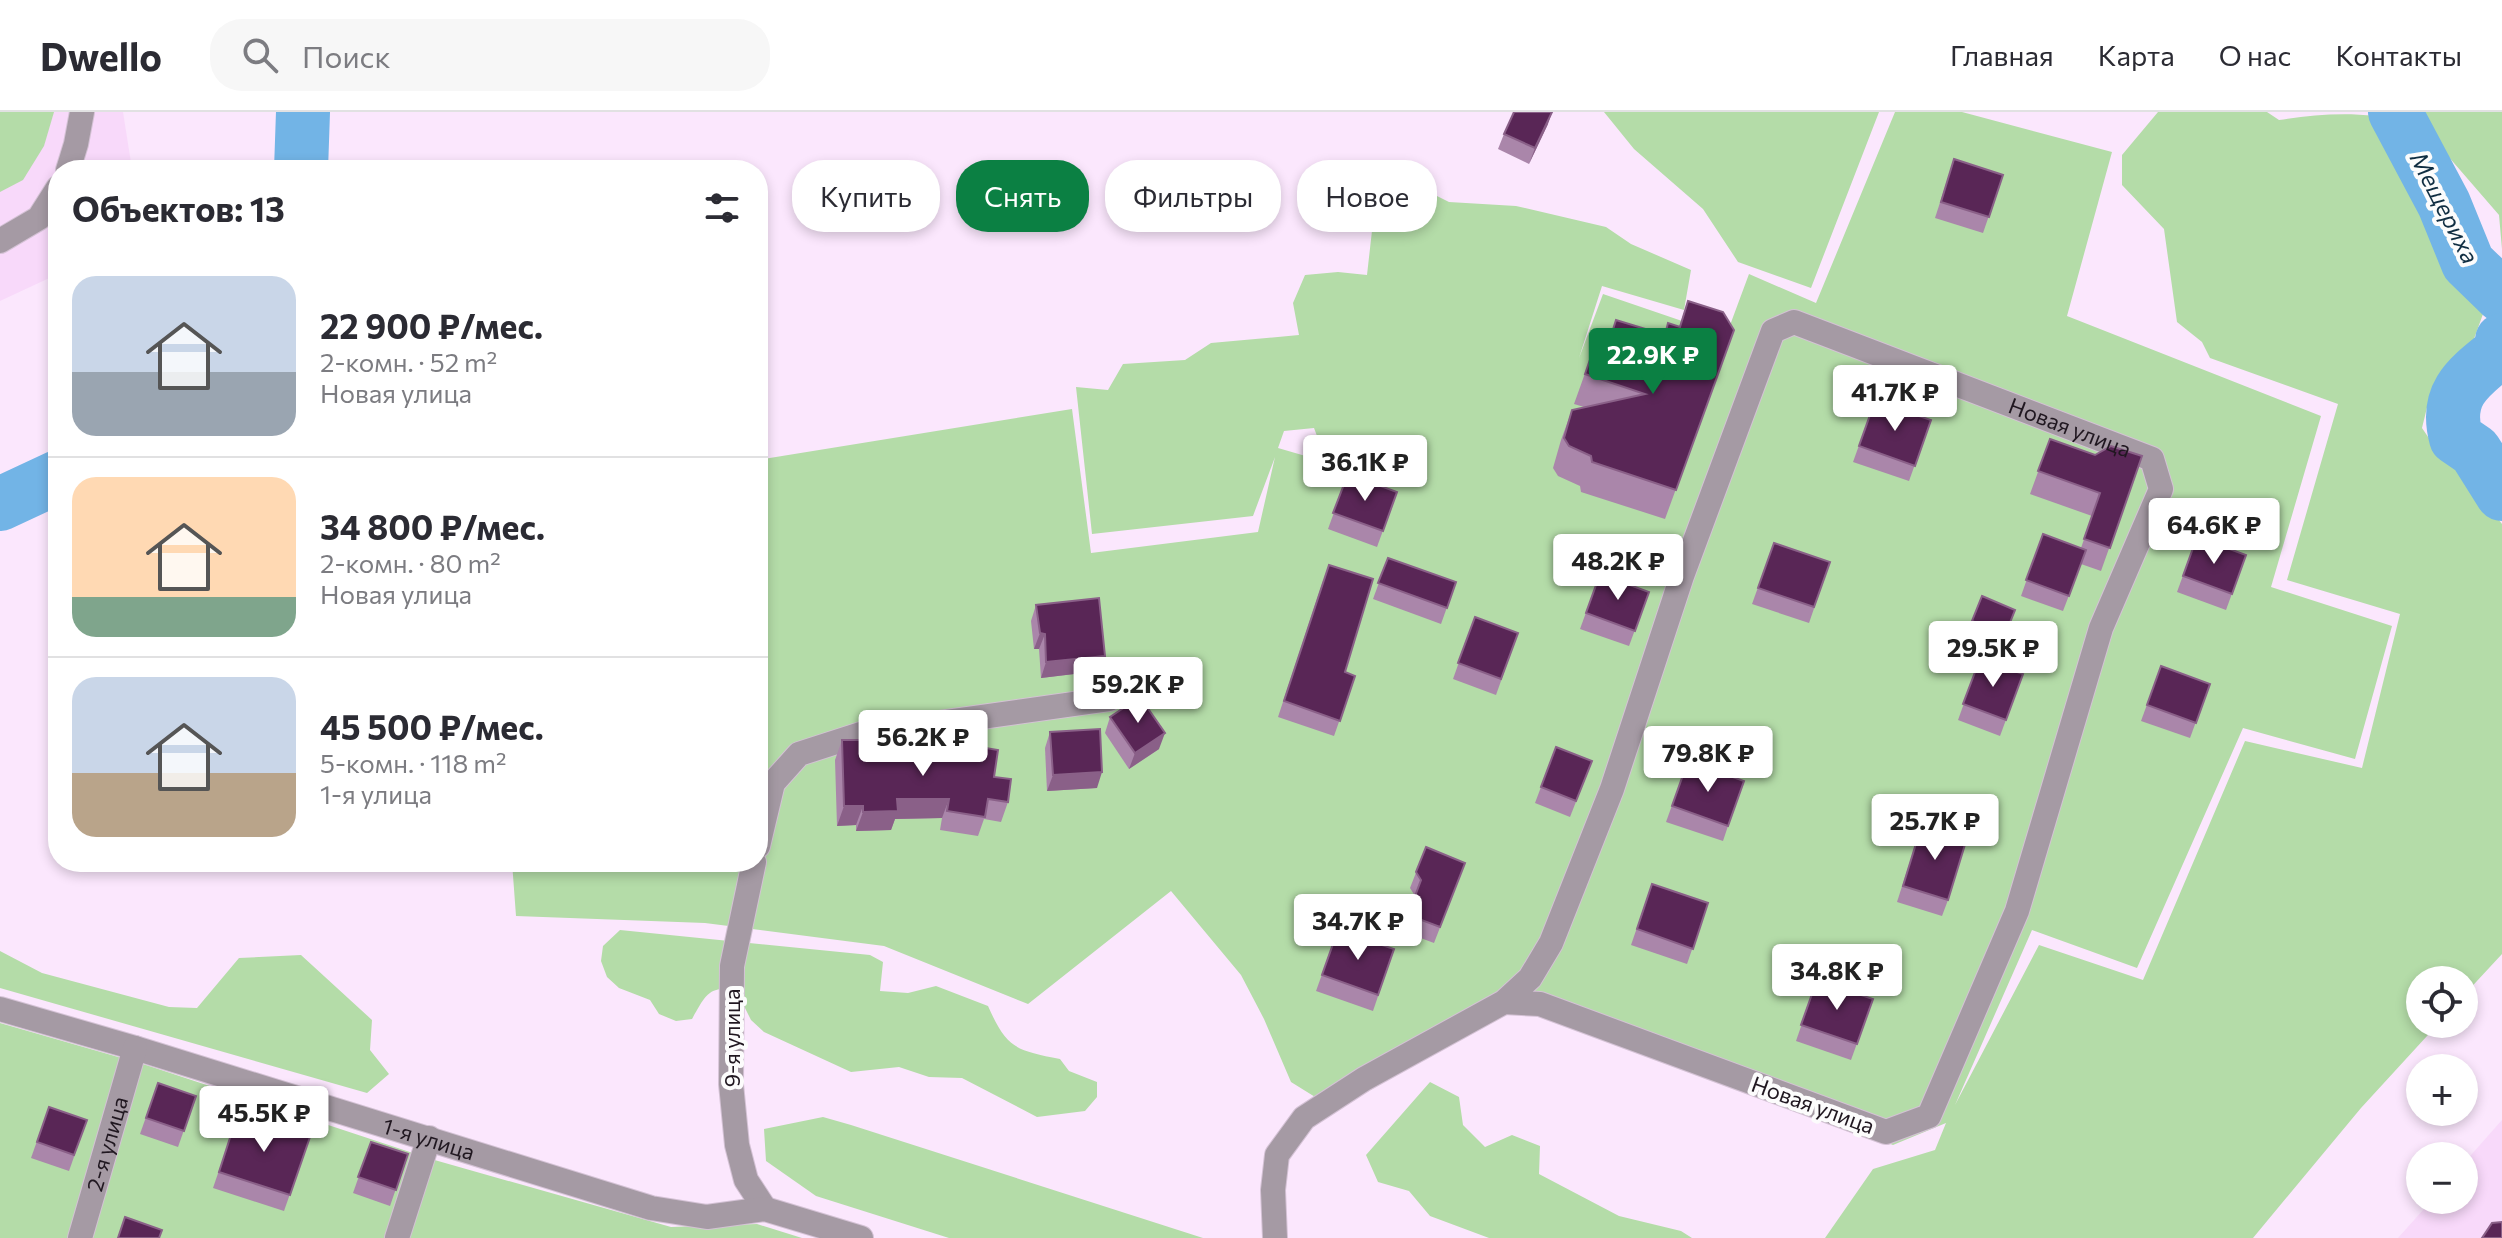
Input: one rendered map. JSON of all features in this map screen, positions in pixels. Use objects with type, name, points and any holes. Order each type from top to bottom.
[{"type":"street","points":[[71,160],[82,112]]},
{"type":"street","points":[[0,241],[39,218],[48,204]]},
{"type":"street","name":"Новая улица","points":[[1275,1238],[1273,1190],[1277,1155],[1304,1118],[1364,1079],[1504,1002],[1530,978],[1551,943],[1612,789],[1682,576],[1773,331],[1794,322],[2152,459],[2161,489],[2101,628],[2017,911],[1929,1116],[1886,1132],[1540,1004],[1504,1002]]},
{"type":"street","points":[[768,782],[799,754],[861,734],[1109,699]]},
{"type":"street","name":"9-я улица","points":[[752,872],[732,966],[731,1084],[737,1145],[746,1180],[765,1209]]},
{"type":"street","name":"1-я улица","points":[[0,1009],[429,1138],[708,1227],[765,1209],[861,1238]]},
{"type":"street","name":"2-я улица","points":[[80,1238],[135,1048]]},
{"type":"street","points":[[397,1238],[429,1138]]},
{"type":"shaded area","points":[[0,112],[123,112],[131,160],[48,160],[48,279],[0,301]]},
{"type":"shaded area","points":[[2502,1120],[2502,1238],[2398,1238],[2419,1214],[2478,1214],[2478,1147]]},
{"type":"green space","points":[[0,112],[54,112],[44,146],[23,180],[0,192]]},
{"type":"green space","points":[[1604,112],[1879,112],[1811,288],[1738,262],[1703,209],[1634,149]]},
{"type":"green space","points":[[1895,112],[1962,112],[2112,152],[2067,316],[2321,416],[2271,587],[2392,626],[2355,759],[2243,728],[2137,968],[2032,930],[1955,1105],[2039,945],[2143,980],[2245,741],[2362,768],[2400,614],[2287,580],[2338,404],[2210,358],[2202,342],[2177,322],[2164,229],[2122,185],[2122,155],[2158,112],[2267,112],[2279,120],[2351,114],[2375,116],[2461,277],[2487,303],[2471,347],[2431,391],[2422,428],[2441,456],[2471,466],[2489,507],[2502,524],[2502,954],[2478,980],[2478,966],[2406,966],[2406,1038],[2425,1038],[2410,1054],[2406,1054],[2406,1059],[2253,1238],[1825,1238],[1873,1169],[1935,1150],[1946,1123],[1893,1145],[1519,1003],[1336,1110],[1291,1082],[1241,975],[1171,891],[1028,1004],[884,946],[705,923],[516,916],[513,872],[768,872],[768,458],[1072,409],[1091,553],[1258,532],[1275,457],[1253,516],[1092,534],[1076,387],[1108,390],[1123,364],[1185,360],[1211,343],[1299,335],[1293,303],[1305,275],[1338,272],[1367,275],[1372,232],[1437,232],[1437,196],[1449,202],[1516,206],[1606,227],[1631,244],[1691,270],[1684,310],[1602,286],[1579,358],[1603,294],[1726,336],[1749,274],[1816,303]],"holes":[[[1314,428],[1325,457],[1395,482],[1278,448],[1284,431]]]},
{"type":"green space","points":[[2422,112],[2502,112],[2502,249],[2499,215],[2441,148]]},
{"type":"green space","points":[[620,930],[870,955],[883,962],[880,991],[908,993],[936,986],[988,1006],[1001,1031],[1015,1045],[1060,1059],[1069,1071],[1097,1082],[1097,1097],[1085,1111],[1037,1117],[962,1078],[929,1077],[899,1067],[851,1072],[764,1032],[751,1020],[736,990],[713,991],[692,1019],[676,1021],[659,1014],[650,1000],[619,988],[607,977],[601,961],[603,946]]},
{"type":"green space","points":[[0,951],[42,973],[169,1007],[197,1008],[239,958],[301,955],[372,1020],[370,1050],[389,1074],[367,1093],[0,988]]},
{"type":"green space","points":[[0,1023],[146,1065],[431,1159],[671,1227],[757,1224],[802,1238],[0,1238]]},
{"type":"green space","points":[[1430,1082],[1459,1097],[1463,1125],[1485,1147],[1512,1135],[1540,1146],[1539,1174],[1619,1216],[1681,1231],[1692,1238],[1489,1238],[1430,1216],[1409,1191],[1378,1182],[1366,1155]]},
{"type":"green space","points":[[823,1117],[1203,1238],[949,1238],[816,1196],[766,1161],[764,1129]]},
{"type":"building","points":[[1514,112],[1552,112],[1535,148],[1504,134]]},
{"type":"building","points":[[1954,159],[2003,175],[1989,217],[1941,202]]},
{"type":"building","points":[[1688,301],[1723,312],[1734,330],[1676,490],[1592,462],[1591,456],[1569,446],[1564,438],[1572,410],[1645,394],[1585,374],[1593,351],[1605,355],[1616,320],[1665,335],[1668,323],[1680,327]]},
{"type":"building","points":[[1875,401],[1931,420],[1915,466],[1859,446]]},
{"type":"building","points":[[2050,439],[2095,455],[2111,446],[2142,456],[2110,548],[2084,539],[2100,493],[2038,471]]},
{"type":"building","points":[[1348,474],[1397,492],[1383,531],[1333,513]]},
{"type":"building","points":[[2043,534],[2086,550],[2069,596],[2026,580]]},
{"type":"building","points":[[2197,537],[2246,555],[2232,594],[2183,576]]},
{"type":"building","points":[[1774,543],[1830,562],[1814,607],[1758,588]]},
{"type":"building","points":[[1388,558],[1456,582],[1447,608],[1378,583]]},
{"type":"building","points":[[1329,565],[1373,579],[1345,672],[1355,676],[1340,721],[1284,701]]},
{"type":"building","points":[[1600,574],[1649,592],[1635,631],[1586,613]]},
{"type":"building","points":[[1982,596],[2015,610],[2005,635],[1972,621]]},
{"type":"building","points":[[1099,598],[1105,656],[1046,662],[1045,634],[1040,633],[1036,605]]},
{"type":"building","points":[[1475,617],[1518,633],[1501,679],[1458,663]]},
{"type":"building","points":[[1980,659],[2023,674],[2006,720],[1963,704]]},
{"type":"building","points":[[2161,666],[2210,684],[2196,723],[2147,705]]},
{"type":"building","points":[[1140,697],[1165,733],[1135,753],[1110,717]]},
{"type":"building","points":[[1100,729],[1102,772],[1053,775],[1050,732]]},
{"type":"building","points":[[842,740],[872,740],[873,759],[935,757],[937,740],[998,750],[994,777],[1011,779],[1008,802],[988,799],[985,817],[947,811],[949,799],[897,799],[898,811],[863,812],[863,806],[844,806]]},
{"type":"building","points":[[1556,747],[1592,761],[1576,801],[1541,787]]},
{"type":"building","points":[[1688,761],[1744,781],[1728,826],[1672,806]]},
{"type":"building","points":[[1922,824],[1967,838],[1948,900],[1903,886]]},
{"type":"building","points":[[1426,847],[1465,863],[1440,927],[1408,915],[1421,880],[1416,872]]},
{"type":"building","points":[[1652,884],[1708,903],[1693,949],[1637,929]]},
{"type":"building","points":[[1338,930],[1394,949],[1378,995],[1322,975]]},
{"type":"building","points":[[1817,980],[1873,999],[1857,1044],[1801,1025]]},
{"type":"building","points":[[158,1083],[196,1096],[184,1131],[146,1118]]},
{"type":"building","points":[[49,1107],[87,1120],[74,1155],[37,1142]]},
{"type":"building","points":[[238,1113],[310,1137],[290,1195],[219,1172]]},
{"type":"building","points":[[371,1142],[408,1154],[396,1190],[358,1177]]},
{"type":"building","points":[[125,1217],[162,1230],[159,1238],[118,1238]]},
{"type":"building","points":[[2502,1222],[2502,1238],[2482,1238],[2492,1223]]},
{"type":"waterway","name":"Мещериха","points":[[301,160],[303,112]]},
{"type":"waterway","name":"Мещериха","points":[[2395,112],[2444,204],[2468,263],[2502,296]]},
{"type":"waterway","name":"Мещериха","points":[[2502,340],[2501,351],[2462,387],[2453,409],[2456,438],[2475,451],[2502,494]]},
{"type":"waterway","name":"Мещериха","points":[[0,504],[48,482]]}]
